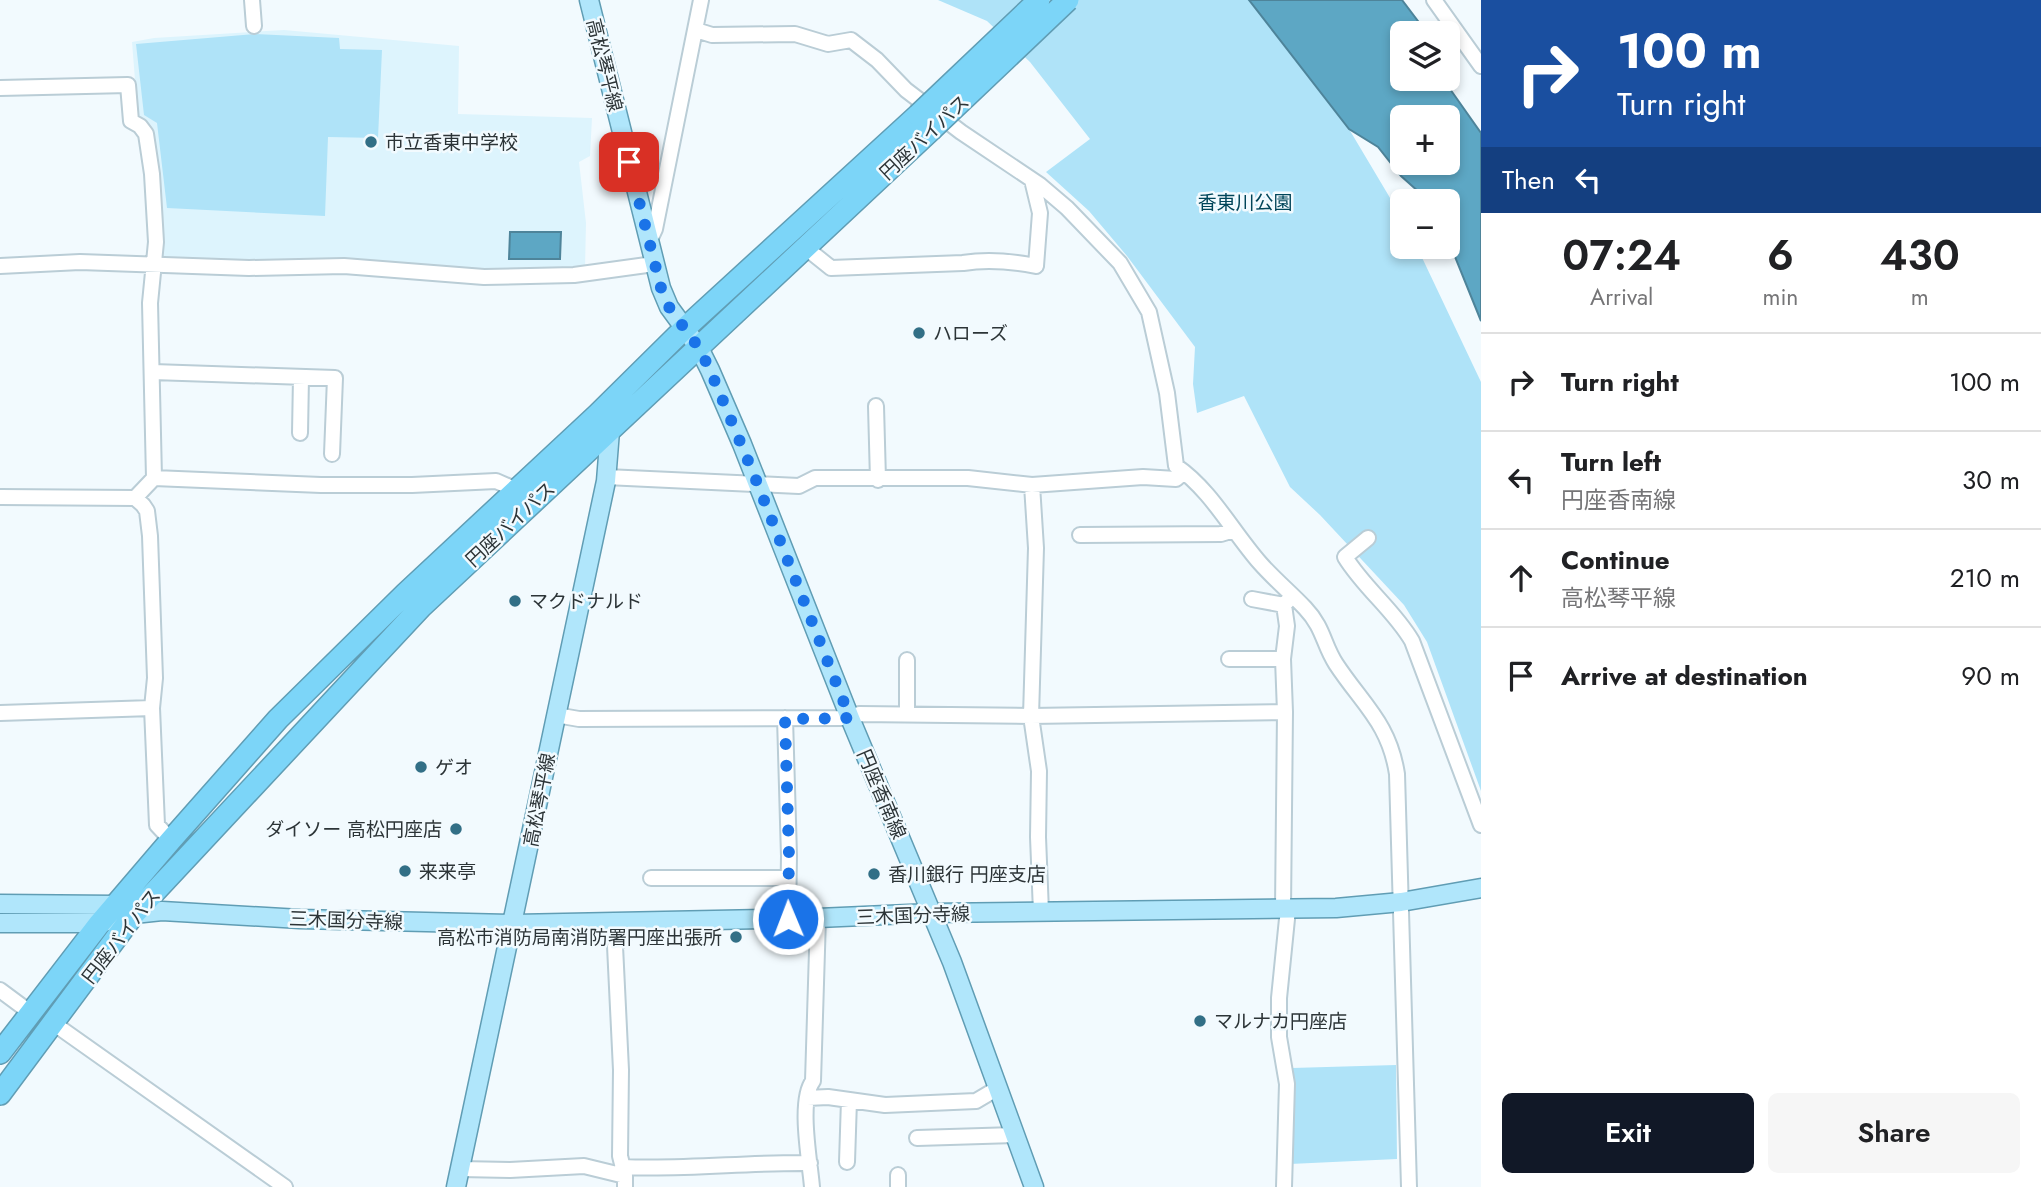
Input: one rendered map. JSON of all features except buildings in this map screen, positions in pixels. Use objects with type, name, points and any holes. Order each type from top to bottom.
[{"type":"highway","name":"円座バイパス","points":[[0,1094],[53,1023],[171,840],[278,719],[405,594],[517,490],[699,348],[806,247],[1039,0]]},
{"type":"highway","name":"円座バイパス","points":[[0,1053],[100,923],[125,910],[604,423],[683,330],[1068,0]]},
{"type":"main road","name":"高松琴平線","points":[[589,0],[654,264],[669,307],[683,330]]},
{"type":"main road","name":"円座香南線","points":[[683,330],[699,348],[953,962],[1034,1187]]},
{"type":"main road","name":"高松琴平線","points":[[456,1187],[514,924],[606,477],[604,423]]},
{"type":"main road","name":"三木国分寺線","points":[[0,904],[300,919],[514,924],[627,923],[931,913],[1336,908],[1401,902],[1481,888]]},
{"type":"main road","points":[[0,923],[100,923]]},
{"type":"street","points":[[251,0],[254,26]]},
{"type":"street","points":[[649,242],[655,229],[701,0]]},
{"type":"street","points":[[1434,0],[1481,66]]},
{"type":"street","points":[[696,30],[712,35],[794,34],[828,44],[851,40],[877,60],[906,90],[1067,208],[1120,263],[1149,312],[1167,393],[1176,466],[1193,478],[1288,600],[1321,628],[1334,661],[1385,731],[1394,755],[1397,774],[1409,1187]]},
{"type":"street","points":[[0,88],[128,85],[131,121],[140,126],[146,134],[152,174],[155,264],[150,303],[154,478],[135,498]]},
{"type":"street","points":[[806,247],[831,268],[982,260],[1036,266],[1040,213],[1032,180]]},
{"type":"street","points":[[0,266],[80,262],[249,268],[344,265],[484,277],[574,275],[654,264]]},
{"type":"street","points":[[153,372],[335,378],[332,454]]},
{"type":"street","points":[[300,433],[301,377]]},
{"type":"street","points":[[876,405],[878,480]]},
{"type":"street","points":[[606,477],[799,486],[815,478],[968,478],[1031,485],[1143,477],[1176,479],[1184,472]]},
{"type":"street","points":[[154,478],[321,485],[495,481],[517,490]]},
{"type":"street","points":[[1031,485],[1036,548],[1031,716],[1039,771],[1041,912]]},
{"type":"street","points":[[0,497],[135,498],[147,512],[155,678],[152,708],[157,824],[171,840]]},
{"type":"street","points":[[1080,535],[1220,534],[1234,530]]},
{"type":"street","points":[[1368,538],[1345,557],[1354,571],[1402,624],[1412,641],[1481,825]]},
{"type":"street","points":[[1252,598],[1288,600]]},
{"type":"street","points":[[1284,1187],[1287,1084],[1279,1037],[1279,998],[1286,909],[1283,659],[1288,600]]},
{"type":"street","points":[[1229,659],[1283,659]]},
{"type":"street","points":[[907,660],[907,714]]},
{"type":"street","points":[[0,713],[152,708]]},
{"type":"street","points":[[556,715],[579,719],[785,719],[850,718],[859,714],[1031,716],[1285,712]]},
{"type":"street","points":[[785,719],[788,919]]},
{"type":"street","points":[[652,878],[787,878]]},
{"type":"street","points":[[812,1187],[806,1131],[807,1088],[813,1081],[818,918]]},
{"type":"street","points":[[625,1177],[620,1156],[621,1070],[615,946],[626,934],[627,923]]},
{"type":"street","points":[[0,990],[31,1013]]},
{"type":"street","points":[[53,1023],[285,1187]]},
{"type":"street","points":[[807,1098],[828,1097],[885,1105],[976,1101],[998,1088]]},
{"type":"street","points":[[847,1161],[849,1100]]},
{"type":"street","points":[[917,1138],[1015,1135]]},
{"type":"street","points":[[460,1169],[510,1170],[584,1166],[625,1177],[694,1167],[761,1162],[810,1163]]},
{"type":"shaded area","points":[[1249,0],[1402,0],[1418,21],[1390,21],[1390,91],[1451,91],[1481,133],[1481,321],[1456,259],[1460,259],[1460,189],[1416,189],[1400,175],[1460,175],[1460,105],[1390,105],[1390,162],[1378,147],[1349,129]]},
{"type":"shaded area","name":"市立香東中学校","points":[[284,30],[459,46],[458,114],[592,118],[590,156],[579,162],[586,223],[585,268],[483,274],[343,259],[260,260],[258,264],[159,262],[138,118],[132,42],[154,38]]},
{"type":"shaded area","points":[[510,232],[561,232],[560,259],[509,259]]},
{"type":"green space","name":"香東川公園","points":[[938,0],[1249,0],[1349,129],[1390,198],[1390,259],[1423,259],[1481,382],[1481,791],[1427,642],[1404,605],[1320,515],[1290,487],[1244,396],[1197,413],[1193,384],[1195,347],[1127,256],[1089,211],[1046,172],[1090,139],[1030,62],[987,21]]},
{"type":"green space","points":[[255,34],[339,38],[340,49],[382,50],[378,138],[328,137],[325,216],[167,208],[157,123],[144,115],[136,44]]},
{"type":"green space","points":[[1396,1065],[1397,1159],[1290,1164],[1292,1068]]},
{"type":"place","name":"市立香東中学校","points":[[371,142]]},
{"type":"place","name":"ハローズ","points":[[919,333]]},
{"type":"place","name":"マクドナルド","points":[[515,601]]},
{"type":"place","name":"ゲオ","points":[[421,767]]},
{"type":"place","name":"ダイソー 高松円座店","points":[[456,829]]},
{"type":"place","name":"来来亭","points":[[405,871]]},
{"type":"place","name":"香川銀行 円座支店","points":[[874,874]]},
{"type":"place","name":"高松市消防局南消防署円座出張所","points":[[736,937]]},
{"type":"place","name":"マルナカ円座店","points":[[1200,1021]]},
{"type":"route","points":[[629,162],[661,288],[669,307],[683,330],[699,348],[710,370],[850,718],[785,719],[788,919]]}]
